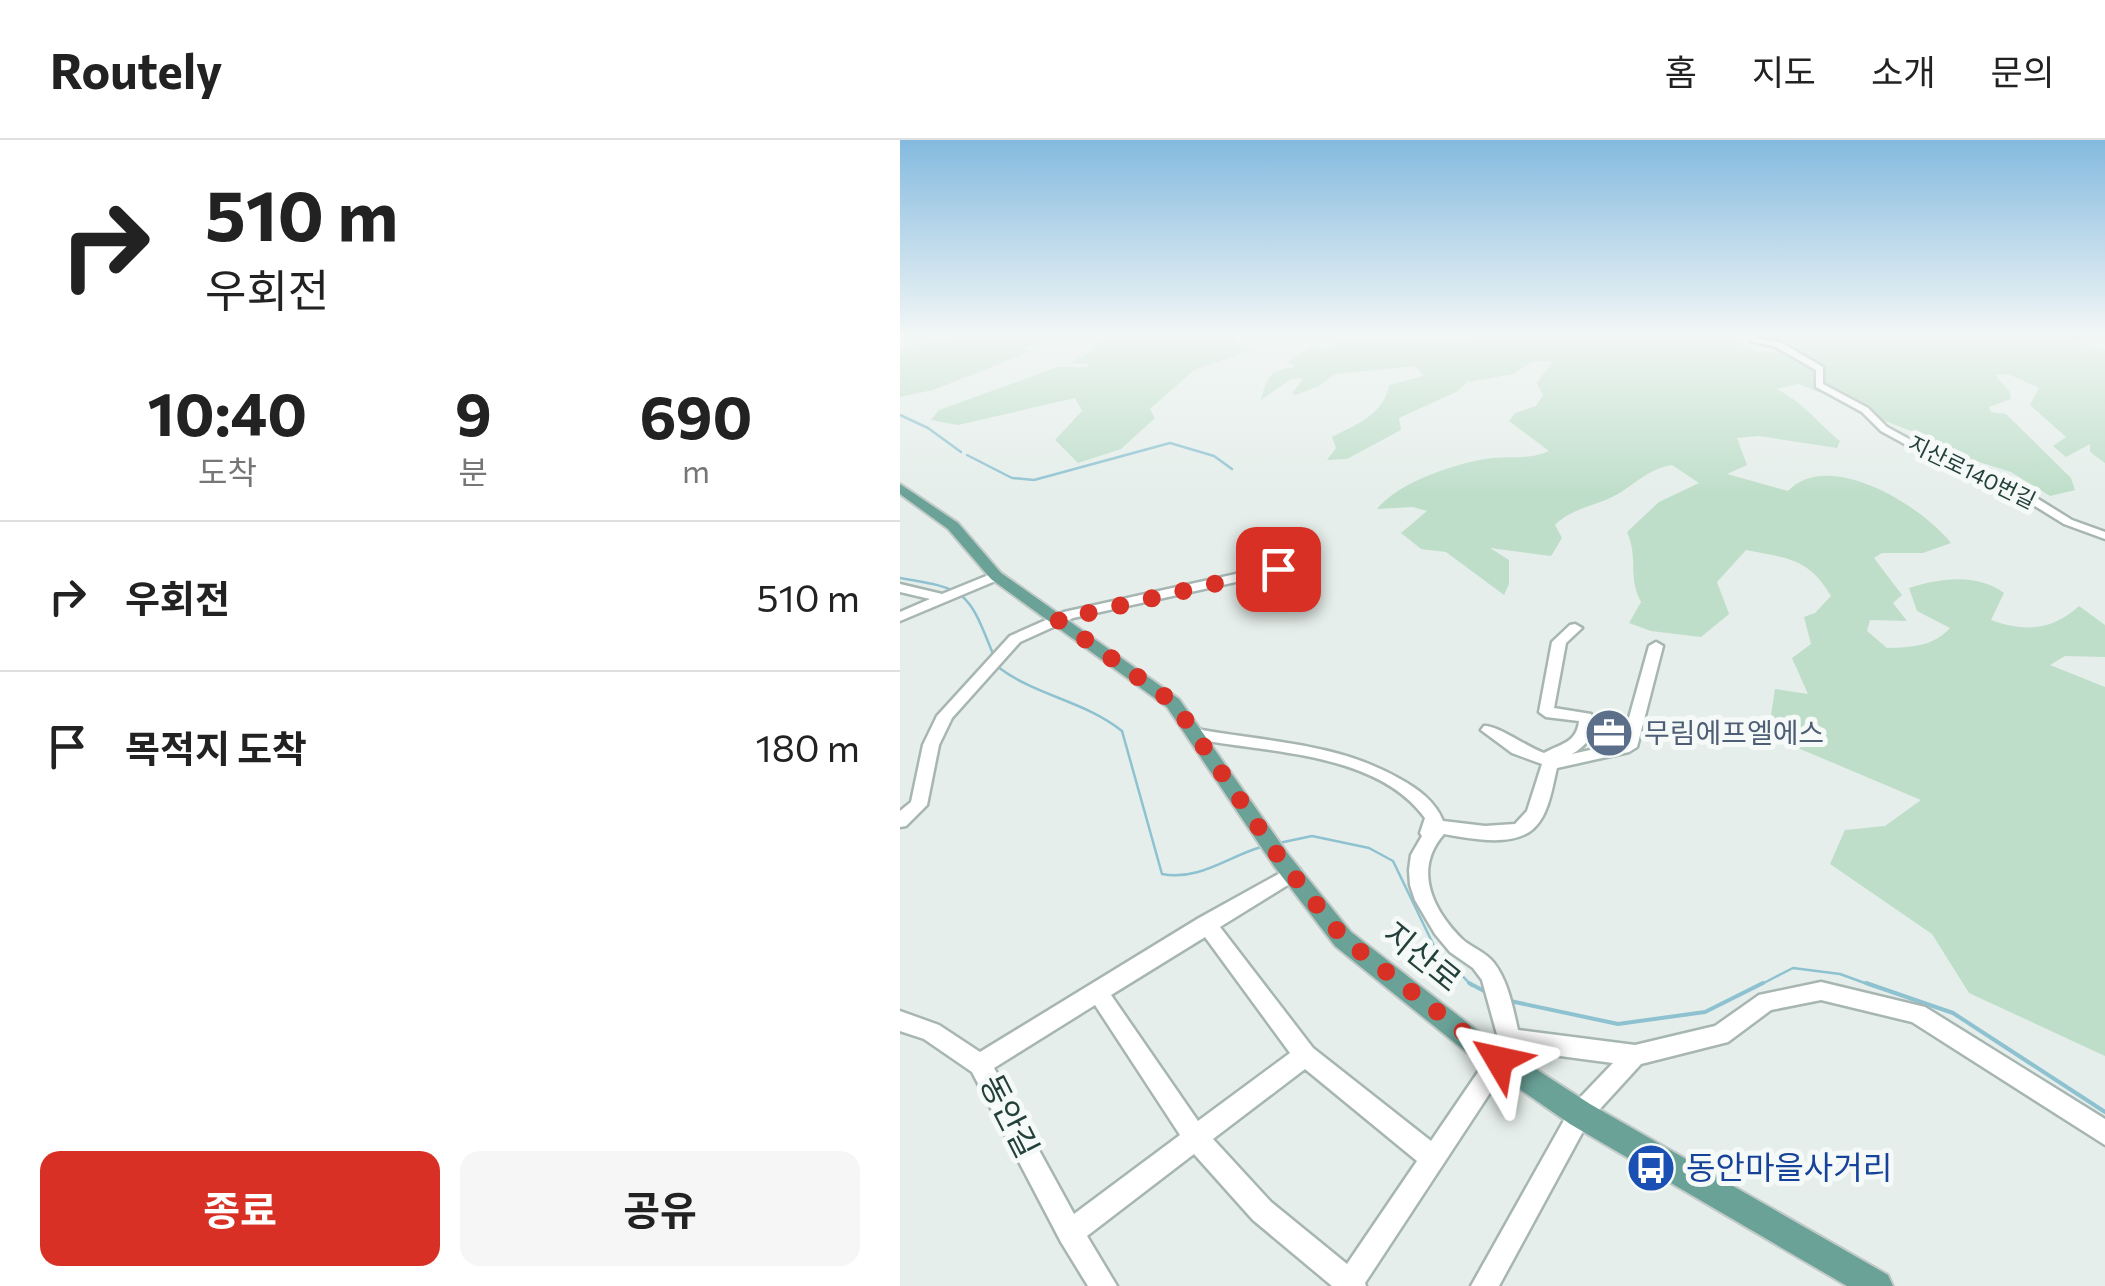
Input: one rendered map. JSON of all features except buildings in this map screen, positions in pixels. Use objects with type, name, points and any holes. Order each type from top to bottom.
[{"type":"main road","name":"지산로","points":[[900,488],[953,526],[996,576],[1174,703],[1287,866],[1343,938],[1506,1043],[1580,1114],[1878,1286]]},
{"type":"street","name":"지산로140번길","points":[[1826,388],[1865,410],[1884,429],[2018,490],[2068,522],[2105,536]]},
{"type":"street","points":[[900,821],[919,805],[932,745],[945,716],[1015,639],[1058,620],[1313,561]]},
{"type":"street","points":[[900,617],[996,576]]},
{"type":"street","points":[[900,588],[952,594]]},
{"type":"street","points":[[1546,761],[1575,747],[1587,730],[1586,718],[1546,712],[1559,642],[1575,628]]},
{"type":"street","points":[[1489,730],[1546,761],[1629,747],[1656,646]]},
{"type":"street","points":[[1098,994],[1196,1138],[1262,1211],[1351,1285],[1506,1043],[1486,966],[1451,940],[1425,899],[1417,856],[1435,820],[1420,799],[1381,773],[1320,750],[1254,745],[1196,734]]},
{"type":"street","points":[[1424,841],[1440,827],[1486,832],[1526,826],[1540,800],[1546,761]]},
{"type":"street","name":"동안길","points":[[1104,1286],[1070,1233],[980,1064],[1098,994],[1287,866]]},
{"type":"street","points":[[1206,924],[1305,1054],[1434,1159]]},
{"type":"street","points":[[1506,1043],[1635,1056],[1720,1035],[1766,1002],[1822,992],[1917,1014],[2105,1132]]},
{"type":"street","points":[[900,1021],[931,1032],[980,1064]]},
{"type":"street","points":[[1070,1233],[1305,1054]]},
{"type":"street","points":[[1484,1286],[1580,1114],[1635,1056]]},
{"type":"green space","points":[[900,388],[937,388],[933,390],[900,397]]},
{"type":"green space","points":[[999,388],[1173,388],[1150,409],[1155,418],[1121,449],[1078,463],[1055,440],[1082,411],[1075,398],[958,425],[931,420],[939,410]]},
{"type":"green space","points":[[1265,388],[1277,388],[1261,400]]},
{"type":"green space","points":[[1296,388],[1313,388],[1296,395],[1292,394]]},
{"type":"green space","points":[[1388,388],[1461,388],[1399,418],[1401,430],[1347,459],[1327,460],[1336,448],[1332,437],[1375,411]]},
{"type":"green space","points":[[1540,388],[1778,388],[1840,441],[1837,448],[1759,436],[1737,438],[1747,465],[1727,474],[1788,491],[1806,479],[1850,479],[1897,499],[1919,513],[1951,543],[1923,553],[1882,553],[1874,558],[1902,595],[1893,603],[1907,621],[1870,620],[1867,631],[1887,648],[1929,642],[1950,628],[1917,611],[1909,588],[1946,580],[1982,582],[2004,593],[1991,620],[2003,624],[2048,625],[2079,606],[2105,625],[2105,657],[2065,656],[2050,665],[2105,687],[2105,1056],[1969,993],[1932,934],[1830,864],[1845,830],[1885,826],[1921,800],[1779,740],[1771,715],[1775,689],[1808,694],[1792,658],[1811,644],[1804,617],[1815,613],[1831,596],[1814,574],[1785,558],[1746,550],[1717,582],[1729,614],[1701,637],[1651,631],[1629,623],[1641,602],[1627,532],[1659,502],[1699,483],[1672,465],[1663,467],[1614,496],[1561,520],[1555,525],[1562,538],[1551,556],[1490,548],[1509,560],[1509,584],[1504,595],[1446,552],[1421,549],[1401,533],[1427,511],[1413,507],[1377,509],[1411,483],[1441,471],[1485,459],[1549,451],[1509,421],[1515,413],[1536,406],[1543,395]]},
{"type":"green space","points":[[1810,388],[2007,388],[2011,399],[1989,407],[1991,412],[2006,414],[2071,478],[2075,490],[2050,496],[2011,472],[1941,450],[1924,436],[1867,414],[1853,402]]},
{"type":"green space","points":[[2039,388],[2105,388],[2105,463],[2090,452],[2090,444],[2066,457],[2053,446],[2066,437],[2030,405]]},
{"type":"waterway","points":[[900,415],[928,428],[961,452]]},
{"type":"waterway","points":[[967,455],[1012,478],[1034,480],[1170,443],[1214,456],[1232,469]]},
{"type":"waterway","points":[[900,578],[939,586],[962,596],[977,617],[993,654]]},
{"type":"waterway","points":[[998,667],[1028,685],[1092,712],[1122,731],[1162,874],[1201,871],[1261,847]]},
{"type":"waterway","points":[[1279,843],[1312,836],[1369,848],[1393,861],[1434,946],[1469,983]]},
{"type":"waterway","points":[[1758,986],[1793,968],[1840,974],[1873,986]]},
{"type":"waterway","points":[[1469,983],[1484,991]]},
{"type":"waterway","points":[[1510,1001],[1618,1024],[1705,1012],[1763,983]]},
{"type":"waterway","points":[[1866,983],[1953,1013],[2105,1112]]},
{"type":"place","name":"무림에프엘에스","points":[[1609,733]]},
{"type":"place","name":"동안마을사거리","points":[[1651,1168]]},
{"type":"route","points":[[1278,569],[1058,620],[1174,703],[1281,860],[1343,938],[1499,1060]]}]
